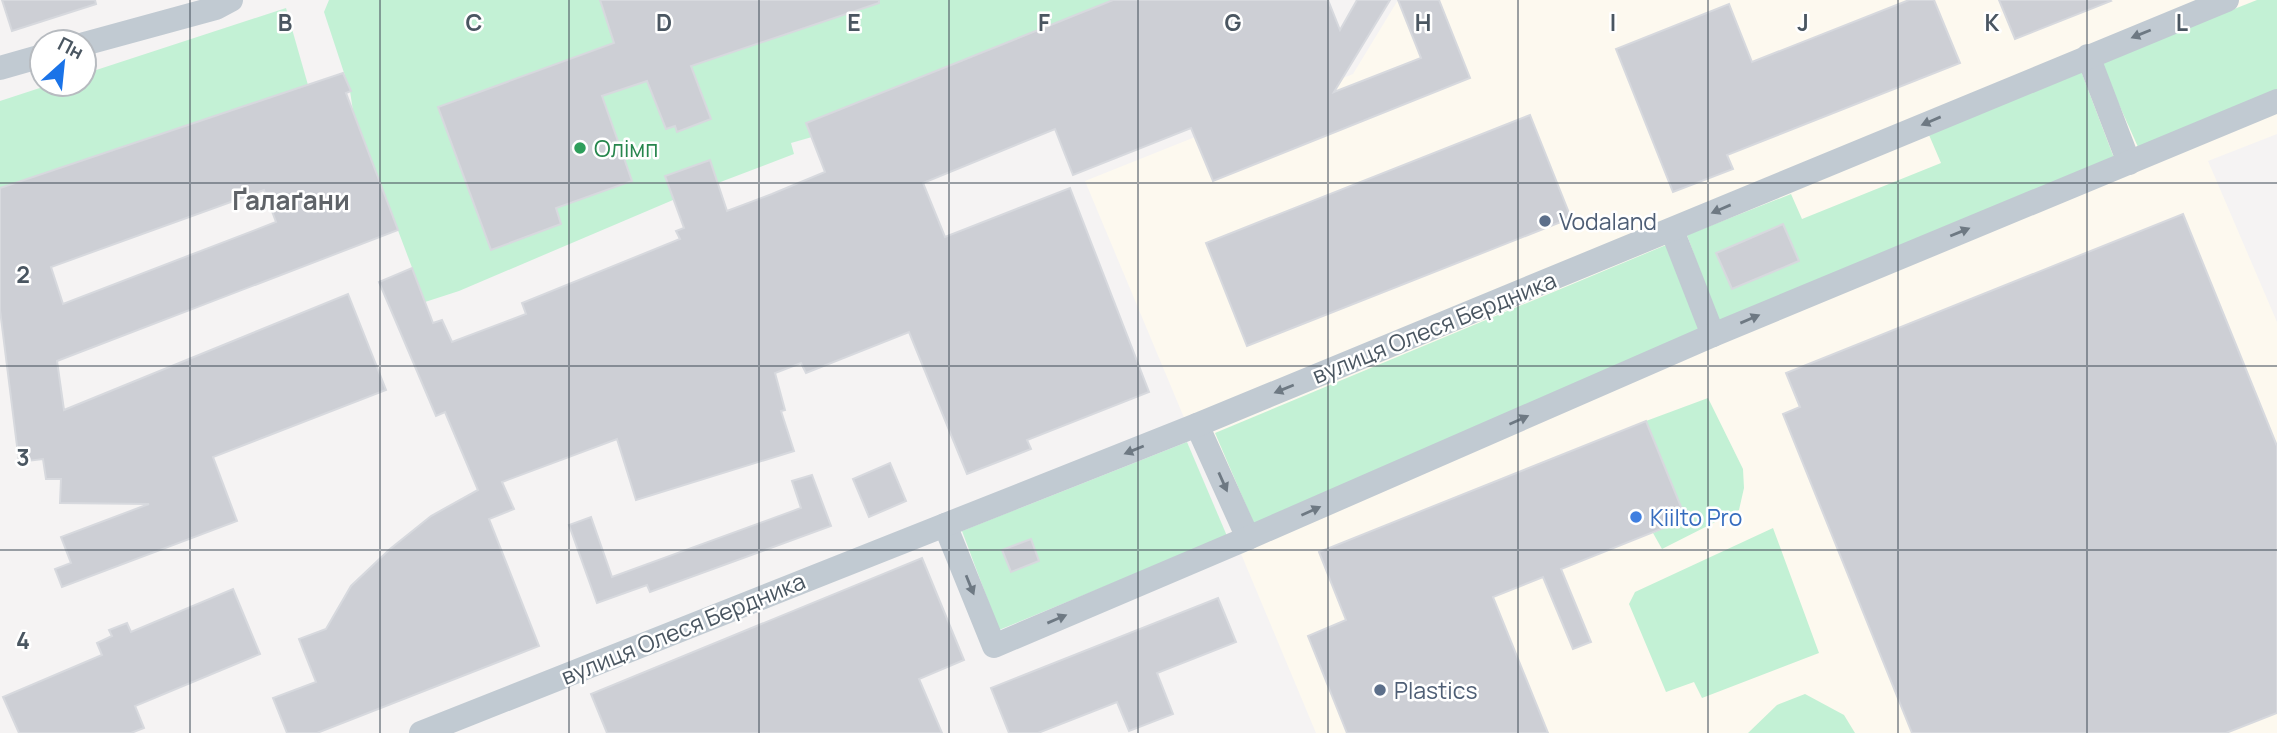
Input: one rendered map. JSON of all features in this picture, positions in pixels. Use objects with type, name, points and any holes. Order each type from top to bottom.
[{"type":"street","points":[[98,40],[216,8],[232,0]]},
{"type":"street","name":"вулиця Олеся Бердника","points":[[421,733],[1197,425],[2088,55],[2227,0]]},
{"type":"street","points":[[2088,55],[2129,163]]},
{"type":"street","points":[[2,60],[28,57]]},
{"type":"street","points":[[945,525],[994,646],[1713,335],[2277,101]]},
{"type":"street","points":[[1672,230],[1713,335]]},
{"type":"street","points":[[1197,425],[1248,538]]},
{"type":"shaded area","points":[[1398,0],[2277,0],[2277,134],[2208,161],[2277,322],[2277,733],[1316,733],[1085,181],[1353,74]]},
{"type":"green space","name":"Олімп","points":[[329,0],[1113,0],[807,123],[812,137],[791,143],[794,154],[673,200],[459,291],[425,302],[353,111],[350,91],[324,12]]},
{"type":"green space","points":[[2257,0],[2277,0],[2277,92],[2138,147],[2100,62]]},
{"type":"green space","points":[[286,8],[308,85],[0,188],[0,101],[28,92],[28,98],[98,98],[98,69]]},
{"type":"green space","points":[[2081,71],[2114,158],[1718,321],[1687,235],[1791,194],[1802,219],[1941,163],[1929,135]]},
{"type":"green space","points":[[1666,245],[1701,330],[1254,524],[1215,433]]},
{"type":"green space","points":[[1708,398],[1743,469],[1744,488],[1739,510],[1662,549],[1653,533],[1686,519],[1646,421]]},
{"type":"green space","points":[[1187,442],[1227,536],[999,630],[962,531]]},
{"type":"green space","points":[[1773,528],[1819,653],[1702,698],[1694,682],[1666,692],[1629,604],[1635,592]]},
{"type":"green space","points":[[1805,694],[1844,715],[1855,733],[1748,733],[1777,705]]},
{"type":"building","points":[[2,0],[95,0],[96,4],[12,31]]},
{"type":"building","points":[[600,0],[879,0],[879,3],[691,66],[711,119],[677,132],[675,126],[666,129],[647,81],[602,96],[632,181],[556,208],[561,224],[491,250],[438,107],[614,43]]},
{"type":"building","points":[[1113,0],[1328,0],[1340,30],[1357,0],[1390,0],[1334,92],[1421,58],[1398,0],[1439,0],[1470,78],[1213,181],[1191,128],[1073,175],[1055,129],[923,183],[945,237],[1070,188],[1149,392],[1027,440],[1031,449],[967,474],[909,332],[806,373],[801,363],[775,373],[785,410],[781,411],[794,451],[636,500],[617,439],[502,482],[514,509],[489,519],[539,646],[317,733],[287,733],[273,698],[316,682],[299,639],[326,629],[351,586],[390,549],[431,516],[478,490],[445,412],[436,416],[379,282],[412,268],[433,323],[442,320],[452,342],[526,314],[522,303],[680,239],[676,231],[684,228],[665,176],[710,160],[727,211],[772,194],[825,172],[806,123]]},
{"type":"building","points":[[1909,0],[1934,0],[1960,63],[1727,155],[1733,169],[1673,192],[1616,49],[1729,4],[1752,62]]},
{"type":"building","points":[[1999,0],[2110,0],[2111,1],[2015,39]]},
{"type":"building","points":[[343,73],[351,91],[346,93],[398,230],[57,361],[64,410],[348,294],[386,390],[213,457],[237,521],[62,587],[55,569],[71,563],[61,537],[149,504],[60,503],[61,479],[46,479],[43,459],[19,462],[0,310],[0,188]],"holes":[[[264,190],[276,222],[63,304],[51,267]]]},
{"type":"building","points":[[1530,115],[1571,218],[1247,346],[1206,243]]},
{"type":"building","points":[[2183,214],[2277,446],[2277,713],[2226,733],[1912,733],[1783,414],[1800,407],[1786,373]]},
{"type":"building","points":[[1783,224],[1799,261],[1732,289],[1716,253]]},
{"type":"building","points":[[1646,421],[1686,519],[1561,569],[1591,642],[1573,649],[1543,577],[1493,597],[1548,733],[1347,733],[1308,636],[1346,620],[1319,552]]},
{"type":"building","points":[[890,463],[906,501],[869,517],[853,479]]},
{"type":"building","points":[[812,475],[831,526],[650,592],[647,585],[597,603],[569,525],[591,517],[612,577],[801,508],[792,481]]},
{"type":"building","points":[[1031,539],[1039,561],[1011,572],[1002,550]]},
{"type":"building","points":[[922,558],[964,660],[919,679],[942,733],[607,733],[591,694]]},
{"type":"building","points":[[233,589],[260,654],[135,706],[144,728],[131,733],[19,733],[3,697],[102,655],[97,643],[112,636],[109,630],[127,623],[131,632]]},
{"type":"building","points":[[1218,598],[1236,642],[1157,673],[1173,714],[1129,731],[1117,702],[1038,733],[1009,733],[991,688]]},
{"type":"place","name":"Олімп","points":[[580,148]]},
{"type":"place","name":"Vodaland","points":[[1545,221]]},
{"type":"place","name":"Kiilto Pro","points":[[1636,517]]},
{"type":"place","name":"Plastics","points":[[1380,690]]},
{"type":"district","name":"Ґалаґани","points":[[291,200]]}]
